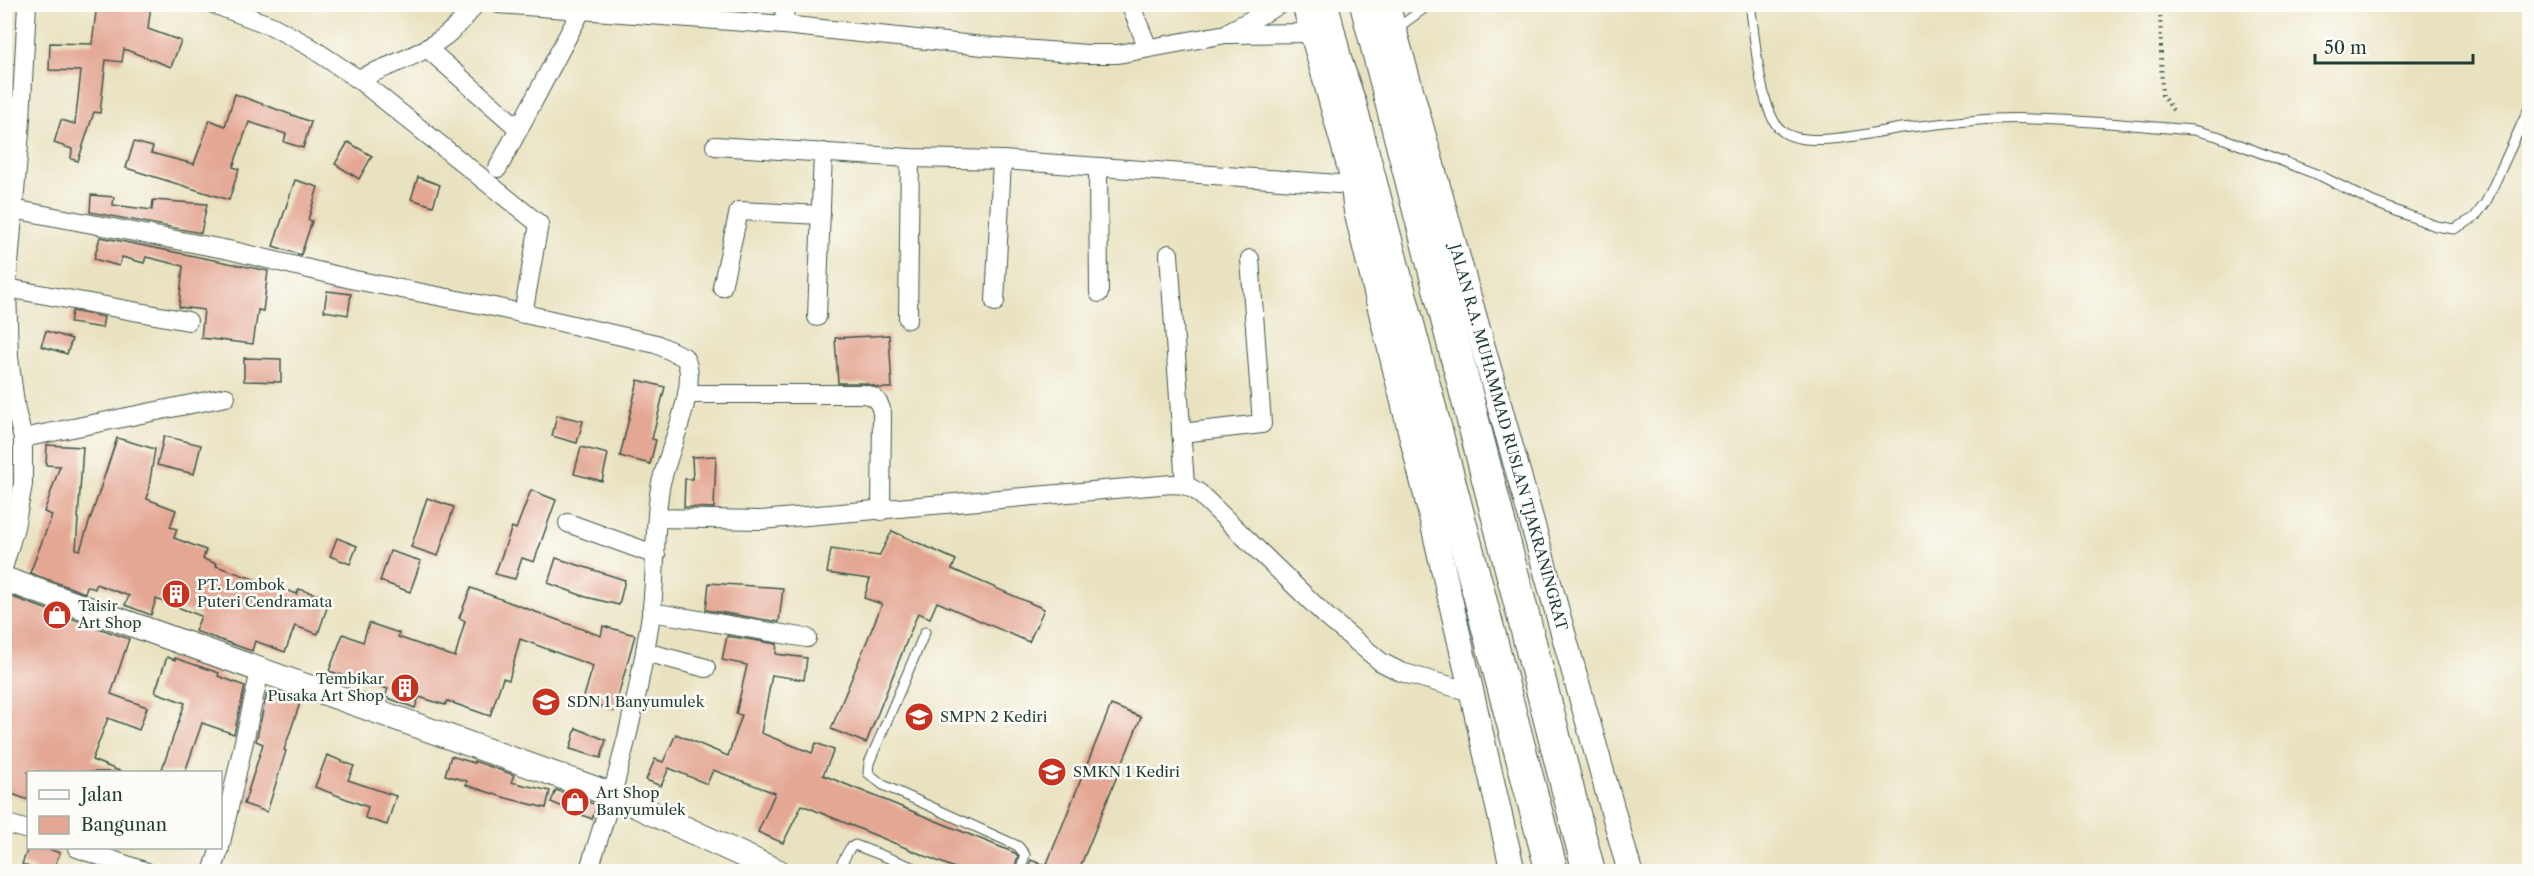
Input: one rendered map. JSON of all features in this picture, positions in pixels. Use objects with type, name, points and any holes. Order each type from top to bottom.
[{"type":"highway","points":[[1313,14],[1336,62],[1351,107],[1552,872]]},
{"type":"highway","name":"JALAN R.A. MUHAMMAD RUSLAN TJAKRANINGRAT","points":[[1379,14],[1389,91],[1589,872]]},
{"type":"highway","points":[[1389,91],[1430,160]]},
{"type":"highway","points":[[1351,107],[1348,139],[1352,179]]},
{"type":"street","points":[[4,565],[20,507],[22,484],[23,438],[16,411],[9,357],[7,288],[13,209],[10,169],[27,4]]},
{"type":"street","points":[[213,4],[272,26],[307,45],[358,79],[539,224],[523,314]]},
{"type":"street","points":[[358,79],[428,49],[458,27],[475,4]]},
{"type":"street","points":[[498,4],[784,25],[1050,51],[1118,54],[1226,34],[1313,14],[1352,179],[1359,222],[1513,872]]},
{"type":"street","points":[[784,25],[785,4]]},
{"type":"street","points":[[1130,4],[1148,48]]},
{"type":"street","points":[[1226,34],[1281,4]]},
{"type":"street","points":[[498,168],[582,9]]},
{"type":"street","name":"JALAN R.A. MUHAMMAD RUSLAN TJAKRANINGRAT","points":[[1379,14],[1430,160],[1629,872]]},
{"type":"street","points":[[428,49],[519,129]]},
{"type":"street","points":[[715,146],[910,158],[1002,160],[1352,179]]},
{"type":"street","points":[[817,317],[823,152]]},
{"type":"street","points":[[908,319],[910,158]]},
{"type":"street","points":[[995,302],[1002,160]]},
{"type":"street","points":[[1098,166],[1099,293]]},
{"type":"street","points":[[13,209],[229,250],[355,280],[523,314],[656,345],[678,352],[684,357],[689,366],[687,394],[663,476],[657,518],[651,612],[645,652],[613,795],[588,872]]},
{"type":"street","points":[[722,287],[739,211],[820,215]]},
{"type":"street","points":[[1168,254],[1185,485]]},
{"type":"street","points":[[1181,433],[1262,424],[1250,259]]},
{"type":"street","points":[[7,288],[188,321]]},
{"type":"street","points":[[687,394],[856,394],[874,397],[882,413],[881,511]]},
{"type":"street","points":[[23,438],[226,397]]},
{"type":"street","points":[[657,518],[761,520],[1172,484],[1185,485],[1198,492],[1327,617],[1381,662],[1401,672],[1471,692]]},
{"type":"street","points":[[568,523],[656,555]]},
{"type":"street","points":[[4,579],[613,795],[779,872]]},
{"type":"street","points":[[651,612],[807,638]]},
{"type":"street","points":[[645,652],[706,668]]},
{"type":"street","points":[[222,838],[260,671]]},
{"type":"street","points":[[4,823],[27,831]]},
{"type":"street","points":[[80,849],[147,872]]},
{"type":"street","points":[[212,872],[219,849]]},
{"type":"lane","points":[[1379,14],[1430,4]]},
{"type":"lane","points":[[1750,4],[1764,93],[1770,114],[1782,131],[1803,139],[1823,139],[1962,122],[2033,118],[2193,130],[2217,136],[2320,176],[2373,202],[2426,222],[2454,229],[2474,218],[2486,202],[2529,106]]},
{"type":"lane","points":[[926,632],[869,763],[868,773],[883,785],[1018,846],[1025,855],[1020,872]]},
{"type":"lane","points":[[837,872],[850,848],[855,845],[925,872]]},
{"type":"path","points":[[2160,4],[2162,95],[2170,108],[2193,130]]},
{"type":"building","points":[[97,4],[151,4],[148,29],[181,41],[171,67],[124,49],[122,62],[106,60],[100,113],[94,112],[78,161],[71,159],[72,149],[54,143],[61,120],[75,124],[81,71],[49,70],[50,43],[92,44]]},
{"type":"building","points":[[235,94],[311,122],[303,148],[284,142],[286,134],[249,122],[233,167],[239,169],[229,200],[126,168],[134,142],[153,147],[151,153],[194,164],[210,120],[225,126]]},
{"type":"building","points":[[348,142],[372,156],[359,179],[335,164]]},
{"type":"building","points":[[418,177],[440,185],[433,206],[411,199]]},
{"type":"building","points":[[295,180],[318,187],[308,220],[312,221],[301,255],[273,246]]},
{"type":"building","points":[[91,195],[114,197],[113,205],[152,210],[153,200],[207,204],[201,233],[90,212]]},
{"type":"building","points":[[100,237],[268,271],[263,311],[258,310],[253,344],[201,338],[204,310],[179,307],[183,266],[146,257],[144,263],[122,257],[119,266],[94,259]]},
{"type":"building","points":[[327,291],[351,294],[348,315],[324,311]]},
{"type":"building","points":[[72,311],[104,317],[102,328],[70,323]]},
{"type":"building","points":[[46,331],[72,339],[67,354],[41,346]]},
{"type":"building","points":[[889,335],[892,388],[880,388],[864,383],[838,383],[835,338]]},
{"type":"building","points":[[244,358],[281,359],[281,382],[244,381]]},
{"type":"building","points":[[638,380],[665,387],[652,439],[656,440],[650,464],[620,456]]},
{"type":"building","points":[[557,415],[583,421],[577,443],[552,436]]},
{"type":"building","points":[[164,436],[201,445],[194,474],[157,465]]},
{"type":"building","points":[[117,438],[155,449],[147,499],[176,510],[170,527],[177,529],[174,538],[206,550],[203,559],[217,564],[216,566],[297,594],[299,589],[330,599],[318,634],[295,626],[285,652],[255,641],[252,651],[195,631],[201,616],[156,599],[151,615],[125,605],[129,596],[96,584],[95,589],[87,586],[85,593],[30,573],[52,515],[44,512],[60,466],[46,465],[47,445],[83,447],[76,549],[80,550]]},
{"type":"building","points":[[581,447],[608,454],[602,481],[574,474]]},
{"type":"building","points":[[716,456],[714,508],[684,507],[685,479],[693,479],[692,457]]},
{"type":"building","points":[[531,490],[556,500],[534,562],[522,558],[515,579],[495,574],[512,527],[516,529]]},
{"type":"building","points":[[427,498],[454,507],[438,556],[411,547]]},
{"type":"building","points":[[892,531],[956,560],[952,569],[1044,609],[1029,642],[937,602],[930,618],[918,613],[866,743],[831,729],[882,604],[864,598],[870,579],[827,573],[831,549],[879,556]]},
{"type":"building","points":[[337,538],[357,546],[350,564],[330,556]]},
{"type":"building","points":[[390,551],[421,561],[410,592],[380,581]]},
{"type":"building","points":[[556,558],[625,580],[619,605],[586,597],[548,583]]},
{"type":"building","points":[[709,583],[783,588],[779,622],[706,610]]},
{"type":"building","points":[[471,588],[601,636],[603,626],[635,635],[614,711],[583,700],[593,666],[520,639],[509,680],[503,678],[490,716],[447,701],[445,705],[419,697],[415,708],[385,697],[388,689],[329,671],[343,634],[363,642],[369,623],[399,633],[398,637],[455,657],[465,621],[459,618]]},
{"type":"building","points":[[4,594],[129,639],[111,694],[147,707],[139,730],[108,718],[92,760],[120,771],[27,771],[27,800],[4,791]]},
{"type":"building","points":[[727,636],[777,644],[776,654],[807,658],[804,680],[772,675],[761,733],[812,753],[816,743],[834,750],[823,775],[1015,853],[1018,856],[1013,872],[964,872],[802,805],[783,843],[758,832],[775,793],[713,770],[707,784],[669,768],[661,786],[646,780],[655,759],[663,762],[676,734],[728,756],[742,715],[736,714],[747,665],[722,660]]},
{"type":"building","points":[[167,657],[219,673],[218,676],[245,686],[234,734],[202,723],[185,771],[161,771],[185,703],[155,692]]},
{"type":"building","points":[[275,690],[301,700],[267,812],[244,804],[263,744],[256,741],[267,693],[274,695]]},
{"type":"building","points":[[1111,705],[1141,717],[1078,872],[1027,872],[1031,860],[1046,866]]},
{"type":"building","points":[[576,728],[606,740],[601,758],[570,749]]},
{"type":"building","points":[[327,755],[354,766],[348,780],[396,796],[387,825],[365,818],[368,807],[315,787]]},
{"type":"building","points":[[451,756],[474,763],[474,761],[514,775],[511,782],[550,791],[546,808],[466,785],[467,781],[445,775]]},
{"type":"building","name":"Art Shop Banyumulek","points":[[556,790],[597,805],[592,819],[551,802]]},
{"type":"building","points":[[28,849],[49,849],[60,853],[52,872],[40,872],[22,864]]},
{"type":"place","name":"PT. Lombok Puteri Cendramata","points":[[176,594]]},
{"type":"place","name":"Taisir Art Shop","points":[[57,615]]},
{"type":"place","name":"Tembikar Pusaka Art Shop","points":[[405,688]]},
{"type":"place","name":"SDN 1 Banyumulek","points":[[546,702]]},
{"type":"place","name":"SMPN 2 Kediri","points":[[919,717]]},
{"type":"place","name":"SMKN 1 Kediri","points":[[1052,772]]},
{"type":"place","name":"Art Shop Banyumulek","points":[[575,802]]}]
